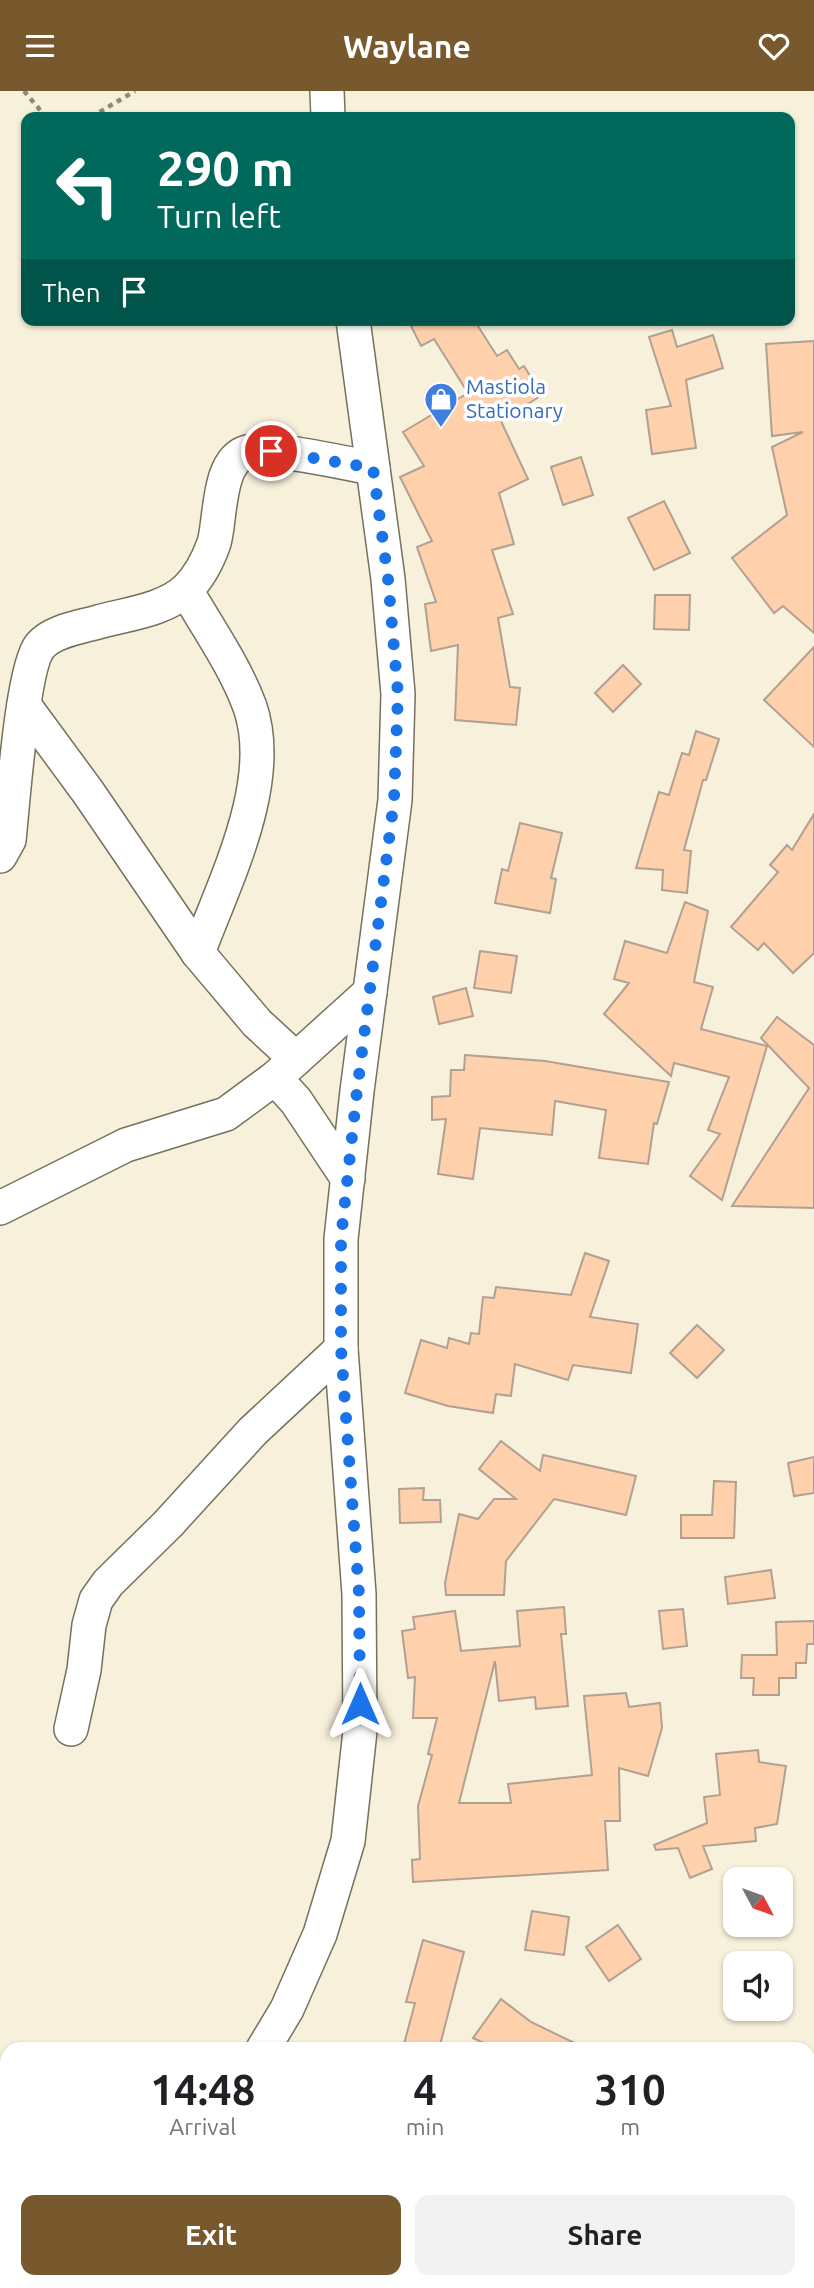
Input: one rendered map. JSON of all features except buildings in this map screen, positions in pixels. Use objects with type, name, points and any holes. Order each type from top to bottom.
[{"type":"street","points":[[327,91],[328,112]]},
{"type":"street","points":[[266,2042],[287,2009],[320,1934],[348,1841],[360,1731],[359,1594],[341,1349],[341,1238],[394,800],[398,694],[388,579],[354,326]]},
{"type":"street","points":[[0,856],[9,840],[24,705],[31,664],[40,645],[56,635],[159,606],[186,590],[203,569],[214,542],[228,472],[232,463],[246,452],[271,451],[373,468]]},
{"type":"street","points":[[186,590],[231,666],[250,709],[258,753],[254,792],[237,849],[198,953]]},
{"type":"street","points":[[24,705],[88,792],[198,953],[257,1023],[286,1069],[296,1101],[348,1179]]},
{"type":"street","points":[[0,1208],[126,1145],[226,1114],[286,1069],[370,992]]},
{"type":"street","points":[[71,1728],[84,1670],[89,1625],[96,1600],[108,1583],[168,1524],[253,1431],[341,1349]]},
{"type":"path","points":[[24,91],[42,112]]},
{"type":"path","points":[[99,112],[135,91]]},
{"type":"place","name":"Mastiola Stationary","points":[[441,429]]},
{"type":"route","points":[[271,451],[373,468],[388,579],[398,694],[394,800],[341,1238],[341,1349],[359,1594],[360,1704]]}]
